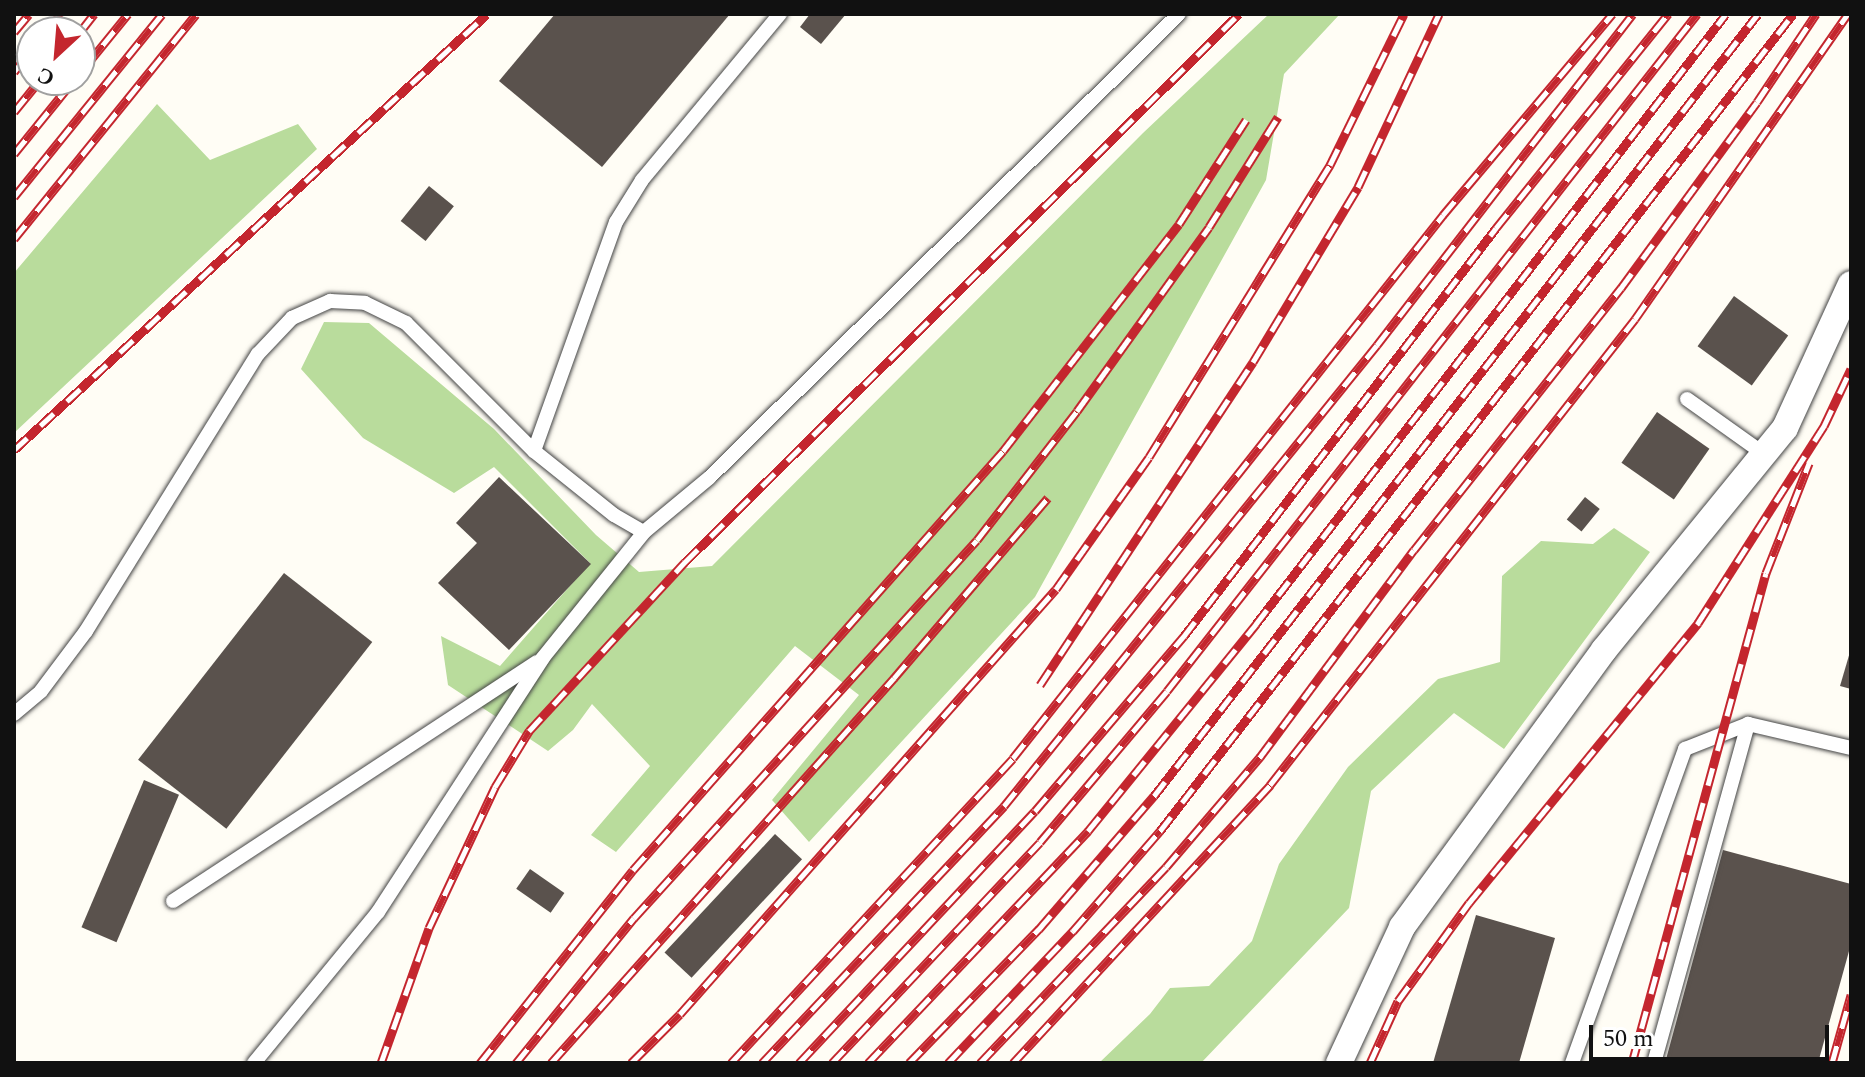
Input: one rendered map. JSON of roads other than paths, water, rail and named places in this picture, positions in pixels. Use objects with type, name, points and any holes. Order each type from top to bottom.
[{"type":"street","points":[[1339,1063],[1402,927],[1604,650],[1785,428],[1851,284]]},
{"type":"lane","points":[[534,451],[616,222],[642,180],[780,14]]},
{"type":"lane","points":[[254,1063],[378,912],[542,659],[644,532],[709,478],[1179,14]]},
{"type":"lane","points":[[14,714],[41,691],[86,631],[258,354],[292,318],[330,301],[365,303],[406,323],[534,451],[614,515],[644,532]]},
{"type":"lane","points":[[1687,399],[1764,454]]},
{"type":"lane","points":[[173,901],[542,659]]},
{"type":"lane","points":[[1572,1063],[1685,749],[1748,724],[1851,748]]},
{"type":"lane","points":[[1654,1063],[1748,724]]},
{"type":"railway","points":[[14,32],[29,14]]},
{"type":"railway","points":[[96,53],[128,14]]},
{"type":"railway","points":[[14,197],[162,14]]},
{"type":"railway","points":[[14,239],[196,14]]},
{"type":"railway","points":[[14,450],[487,14]]},
{"type":"railway","points":[[381,1063],[429,928],[495,787],[529,731],[685,562],[1239,14]]},
{"type":"railway","points":[[631,1063],[680,1014],[1056,589],[1149,457],[1330,165],[1404,14]]},
{"type":"railway","points":[[1040,685],[1253,362],[1358,187],[1439,14]]},
{"type":"railway","points":[[731,1063],[1013,758],[1443,215],[1612,14]]},
{"type":"railway","points":[[762,1063],[1004,806],[1377,345],[1633,14]]},
{"type":"railway","points":[[799,1063],[1035,811],[1184,636],[1496,228],[1668,14]]},
{"type":"railway","points":[[832,1063],[1040,842],[1167,691],[1697,14]]},
{"type":"railway","points":[[868,1063],[1088,831],[1256,624],[1726,14]]},
{"type":"railway","points":[[909,1063],[1039,929],[1154,796],[1758,14]]},
{"type":"railway","points":[[948,1063],[1073,931],[1160,831],[1793,14]]},
{"type":"railway","points":[[980,1063],[1166,867],[1260,757],[1414,550],[1621,288],[1757,102],[1816,14]]},
{"type":"railway","points":[[1013,1063],[1270,785],[1635,319],[1848,14]]},
{"type":"railway","points":[[14,112],[27,96]]},
{"type":"railway","points":[[14,154],[61,96]]},
{"type":"railway","points":[[516,1063],[634,918],[977,540],[1077,411],[1209,227],[1278,117]]},
{"type":"railway","points":[[480,1063],[633,870],[1003,451],[1179,224],[1246,120]]},
{"type":"railway","points":[[1370,1063],[1398,1001],[1469,903],[1698,623],[1824,426],[1851,369]]},
{"type":"railway","points":[[1632,1063],[1766,573],[1809,463]]},
{"type":"railway","points":[[551,1063],[894,678],[1048,498]]},
{"type":"railway","points":[[1832,1063],[1851,995]]}]
